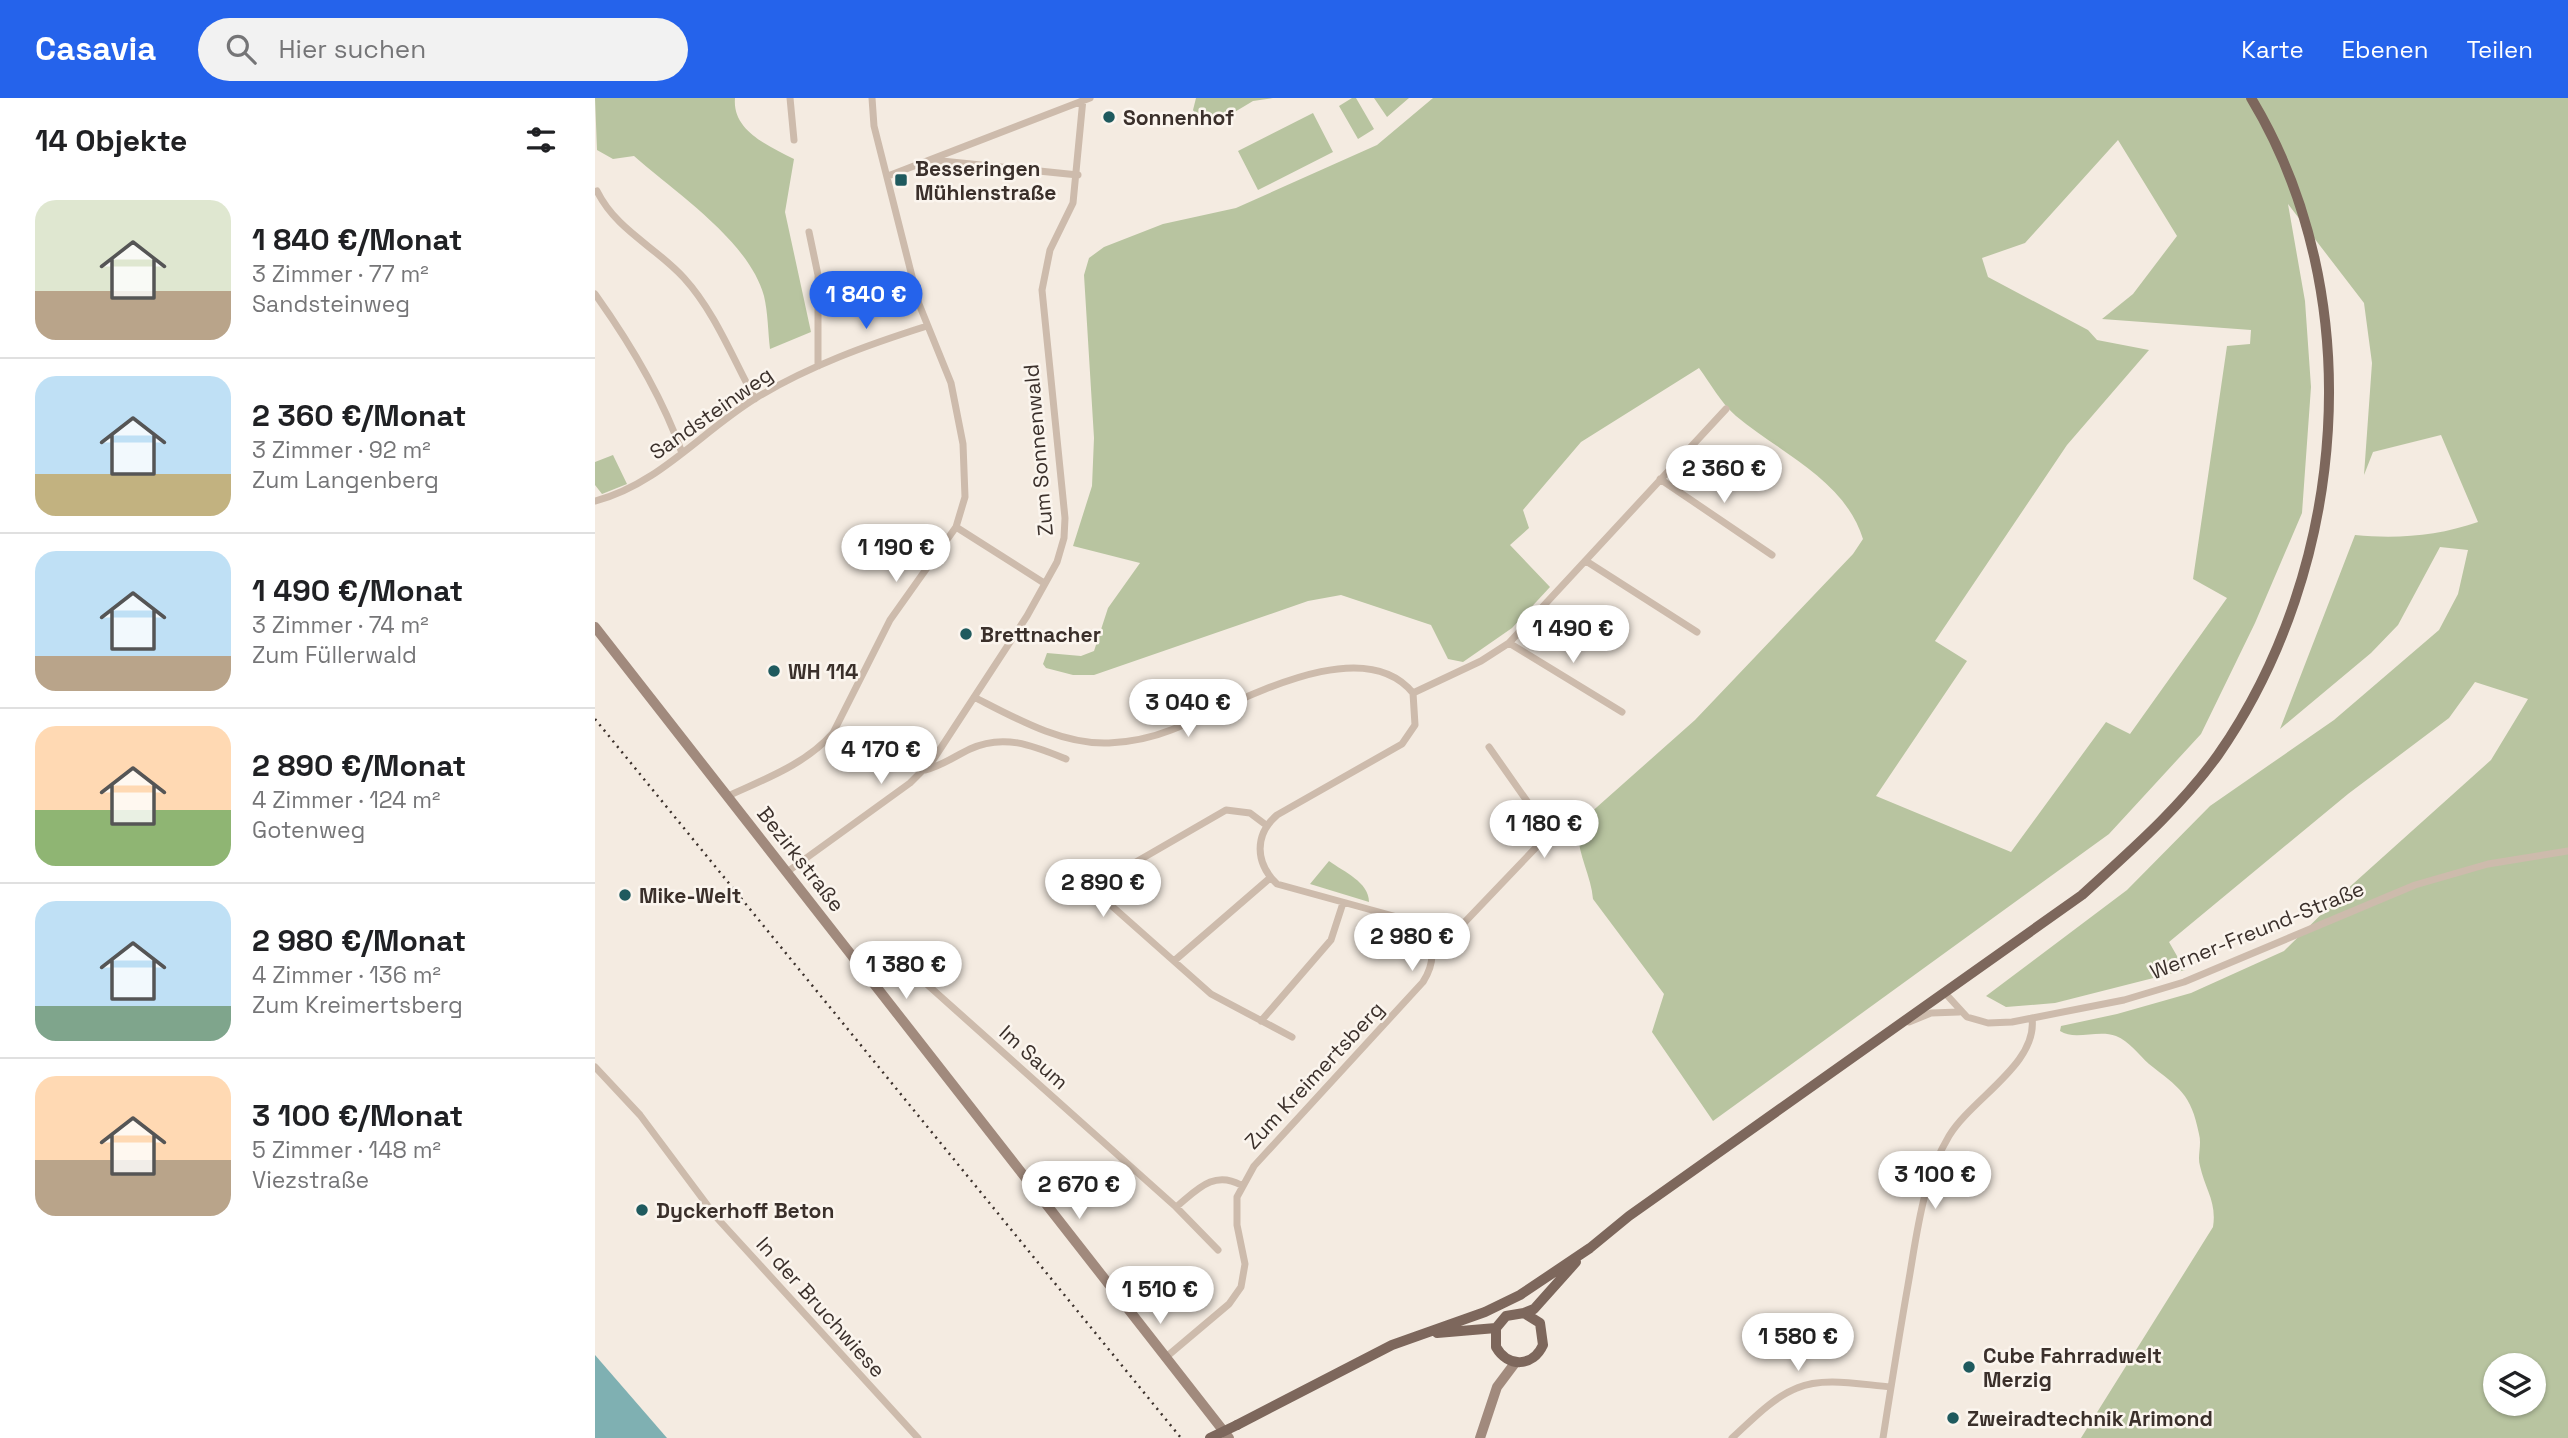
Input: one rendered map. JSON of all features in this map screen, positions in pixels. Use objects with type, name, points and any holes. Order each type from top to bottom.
[{"type":"main road","points":[[1210,1438],[1404,1340],[1499,1305],[1590,1248],[1629,1216],[2081,895],[2150,834],[2217,755],[2260,684],[2288,623],[2316,525],[2326,452],[2322,294],[2291,178],[2267,125],[2251,98]]},
{"type":"main road","points":[[1561,1279],[1540,1315],[1544,1338],[1540,1353],[1527,1362],[1515,1363],[1502,1356],[1495,1333],[1506,1316],[1534,1309],[1561,1279],[1590,1248]]},
{"type":"main road","points":[[1524,1313],[1540,1323]]},
{"type":"main road","points":[[1404,1340],[1460,1331],[1495,1333]]},
{"type":"street","points":[[790,98],[793,140]]},
{"type":"street","points":[[728,796],[790,767],[824,743],[833,733],[890,620],[956,527],[965,497],[963,444],[951,383],[927,326],[874,126],[872,98]]},
{"type":"street","points":[[888,176],[1086,99]]},
{"type":"street","name":"Zum Sonnenwald","points":[[923,771],[974,697],[1061,554],[1065,528],[1044,320],[1044,276],[1050,250],[1073,203],[1086,99]]},
{"type":"street","points":[[931,160],[1078,175]]},
{"type":"street","points":[[597,191],[611,215],[670,263],[695,291],[755,399]]},
{"type":"street","points":[[809,232],[818,275],[818,366]]},
{"type":"street","points":[[595,294],[647,376],[682,453]]},
{"type":"street","name":"Sandsteinweg","points":[[595,500],[642,481],[755,399],[818,366],[927,326]]},
{"type":"street","points":[[1413,692],[1482,661],[1509,643],[1726,409]]},
{"type":"street","points":[[1660,478],[1772,555]]},
{"type":"street","points":[[956,527],[1044,583]]},
{"type":"street","points":[[1586,561],[1697,632]]},
{"type":"street","name":"Bezirkstraße","points":[[595,627],[1229,1438]]},
{"type":"street","points":[[1509,643],[1622,712]]},
{"type":"street","points":[[974,697],[1071,740],[1107,743],[1145,739],[1170,731],[1283,684],[1335,668],[1382,670],[1400,679],[1413,692],[1415,725],[1402,744],[1293,805],[1266,825],[1260,836],[1259,852],[1270,878],[1288,889],[1408,920],[1420,927],[1430,940],[1462,925],[1546,837],[1543,824],[1489,747]]},
{"type":"street","name":"Zum Sonnenwald","points":[[787,872],[923,771],[979,745],[996,741],[1030,744],[1066,759]]},
{"type":"street","points":[[1266,825],[1250,813],[1226,810],[1089,886],[1211,994],[1292,1037]]},
{"type":"street","name":"Werner-Freund-Straße","points":[[1890,1031],[1931,1013],[1959,1012],[1988,1023],[2032,1018],[2124,1000],[2184,982],[2415,885],[2488,864],[2568,851]]},
{"type":"street","points":[[1174,961],[1270,878]]},
{"type":"street","points":[[1261,1021],[1331,940],[1343,903]]},
{"type":"street","name":"Zum Kreimertsberg","points":[[1241,1185],[1272,1145],[1423,982],[1431,965],[1430,940]]},
{"type":"street","name":"Im Saum","points":[[856,961],[866,957],[881,960],[921,979],[1176,1207],[1218,1250]]},
{"type":"street","points":[[1945,993],[1959,1012]]},
{"type":"street","points":[[1883,1438],[1920,1217],[1930,1178],[1958,1122],[2019,1061],[2031,1034],[2032,1018]]},
{"type":"street","name":"In der Bruchwiese","points":[[595,1067],[640,1115],[724,1225],[918,1438]]},
{"type":"street","points":[[1165,1358],[1229,1304],[1241,1287],[1245,1264],[1236,1208],[1241,1185],[1230,1179],[1216,1179],[1176,1207]]},
{"type":"street","points":[[1480,1438],[1497,1387],[1502,1356]]},
{"type":"street","points":[[1497,1387],[1515,1363]]},
{"type":"street","points":[[1732,1438],[1772,1403],[1798,1387],[1819,1383],[1891,1387]]},
{"type":"green space","points":[[595,98],[735,98],[739,120],[746,128],[764,143],[794,159],[785,212],[811,332],[770,349],[764,296],[756,276],[743,256],[709,219],[634,156],[613,159],[597,150]]},
{"type":"green space","points":[[1196,98],[1273,98],[1253,101],[1213,125],[1199,120],[1193,110]]},
{"type":"green space","points":[[1356,98],[1374,129],[1358,139],[1339,106]]},
{"type":"green space","points":[[1374,98],[1409,98],[1387,117]]},
{"type":"green space","points":[[1433,98],[2568,98],[2568,1438],[2081,1438],[2213,1227],[2214,1218],[2199,1162],[2200,1138],[2188,1100],[2121,1038],[2109,1034],[2066,1034],[2060,1031],[2061,1026],[2117,1014],[2191,993],[2284,951],[2344,892],[2491,760],[2528,699],[2475,682],[2449,718],[2348,794],[2169,942],[2185,970],[2055,1003],[2006,1007],[1986,996],[2127,890],[2210,806],[2334,720],[2439,630],[2458,594],[2468,550],[2440,547],[2398,625],[2371,653],[2280,729],[2355,535],[2417,535],[2478,522],[2441,435],[2373,452],[2364,475],[2372,363],[2364,303],[2288,204],[2305,301],[2311,387],[2302,513],[2255,623],[2201,734],[2109,834],[1713,1121],[1652,1032],[1664,994],[1593,899],[1579,842],[1579,823],[1695,720],[1853,554],[1863,539],[1854,518],[1827,484],[1736,416],[1699,368],[1581,442],[1523,510],[1529,528],[1510,545],[1550,587],[1512,628],[1463,662],[1448,659],[1431,625],[1341,595],[1308,601],[1094,675],[1073,675],[1046,668],[1043,664],[1047,653],[1081,656],[1094,651],[1108,608],[1140,563],[1073,546],[1092,486],[1094,438],[1084,275],[1089,258],[1104,247],[1163,224],[1236,208],[1377,145]],"holes":[[[2118,140],[2177,236],[2133,294],[2102,319],[2251,330],[2250,344],[2227,346],[2193,579],[2227,598],[2130,734],[2106,722],[2011,852],[1876,796],[1967,661],[1935,641],[2067,445],[2149,350],[2097,340],[2088,330],[1988,277],[1982,258],[2025,243]]]},
{"type":"green space","points":[[1313,113],[1333,152],[1258,190],[1238,151]]},
{"type":"green space","points":[[613,455],[627,484],[602,494],[595,485],[595,462]]},
{"type":"green space","points":[[1329,861],[1360,883],[1369,902],[1310,884]]},
{"type":"water","points":[[595,1355],[667,1438],[595,1438]]},
{"type":"railway","points":[[595,719],[1181,1438]]},
{"type":"place","name":"Sonnenhof","points":[[1109,117]]},
{"type":"place","name":"Besseringen Mühlenstraße","points":[[901,180]]},
{"type":"place","name":"Brettnacher","points":[[966,634]]},
{"type":"place","name":"WH 114","points":[[774,671]]},
{"type":"place","name":"Mike-Welt","points":[[625,895]]},
{"type":"place","name":"Dyckerhoff Beton","points":[[642,1210]]},
{"type":"place","name":"Cube Fahrradwelt Merzig","points":[[1969,1367]]},
{"type":"place","name":"Zweiradtechnik Arimond","points":[[1953,1418]]}]
